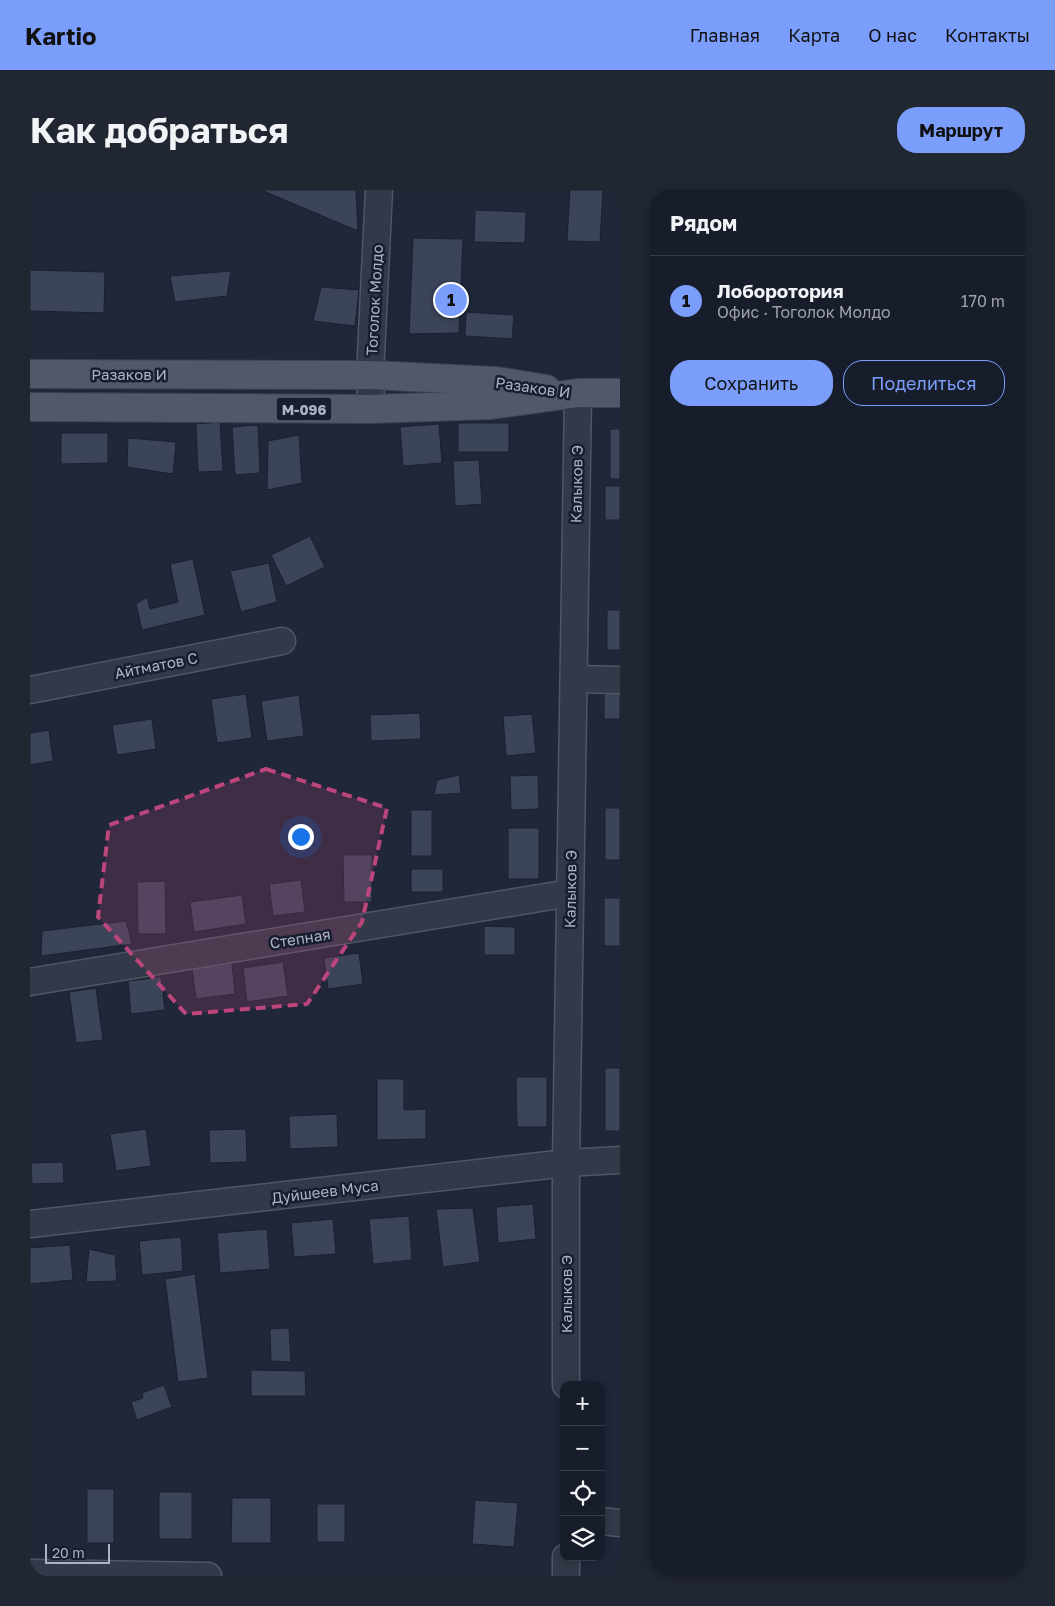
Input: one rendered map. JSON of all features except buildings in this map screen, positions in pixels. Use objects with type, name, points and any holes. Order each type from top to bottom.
[{"type":"main road","name":"Разаков И","points":[[30,374],[370,376],[496,381],[578,393]]},
{"type":"main road","name":"Разаков И","points":[[30,407],[370,409],[490,405],[578,393]]},
{"type":"main road","name":"М-096","points":[[578,393],[620,393]]},
{"type":"street","name":"Тоголок Молдо","points":[[370,409],[379,190]]},
{"type":"street","name":"Калыков Э","points":[[566,1381],[566,1163],[578,393]]},
{"type":"street","name":"Айтматов С","points":[[30,690],[282,641]]},
{"type":"street","points":[[574,680],[620,680]]},
{"type":"street","name":"Степная","points":[[30,982],[570,893]]},
{"type":"street","name":"Дуйшеев Муса","points":[[30,1224],[566,1163],[620,1160]]},
{"type":"street","points":[[605,1521],[620,1523]]},
{"type":"street","points":[[566,1561],[566,1576]]},
{"type":"street","points":[[30,1574],[208,1576]]},
{"type":"highlighted area","points":[[266,769],[387,808],[362,922],[307,1004],[186,1014],[98,917],[109,825]]},
{"type":"place","name":"Лоборотория","points":[[451,300]]}]
